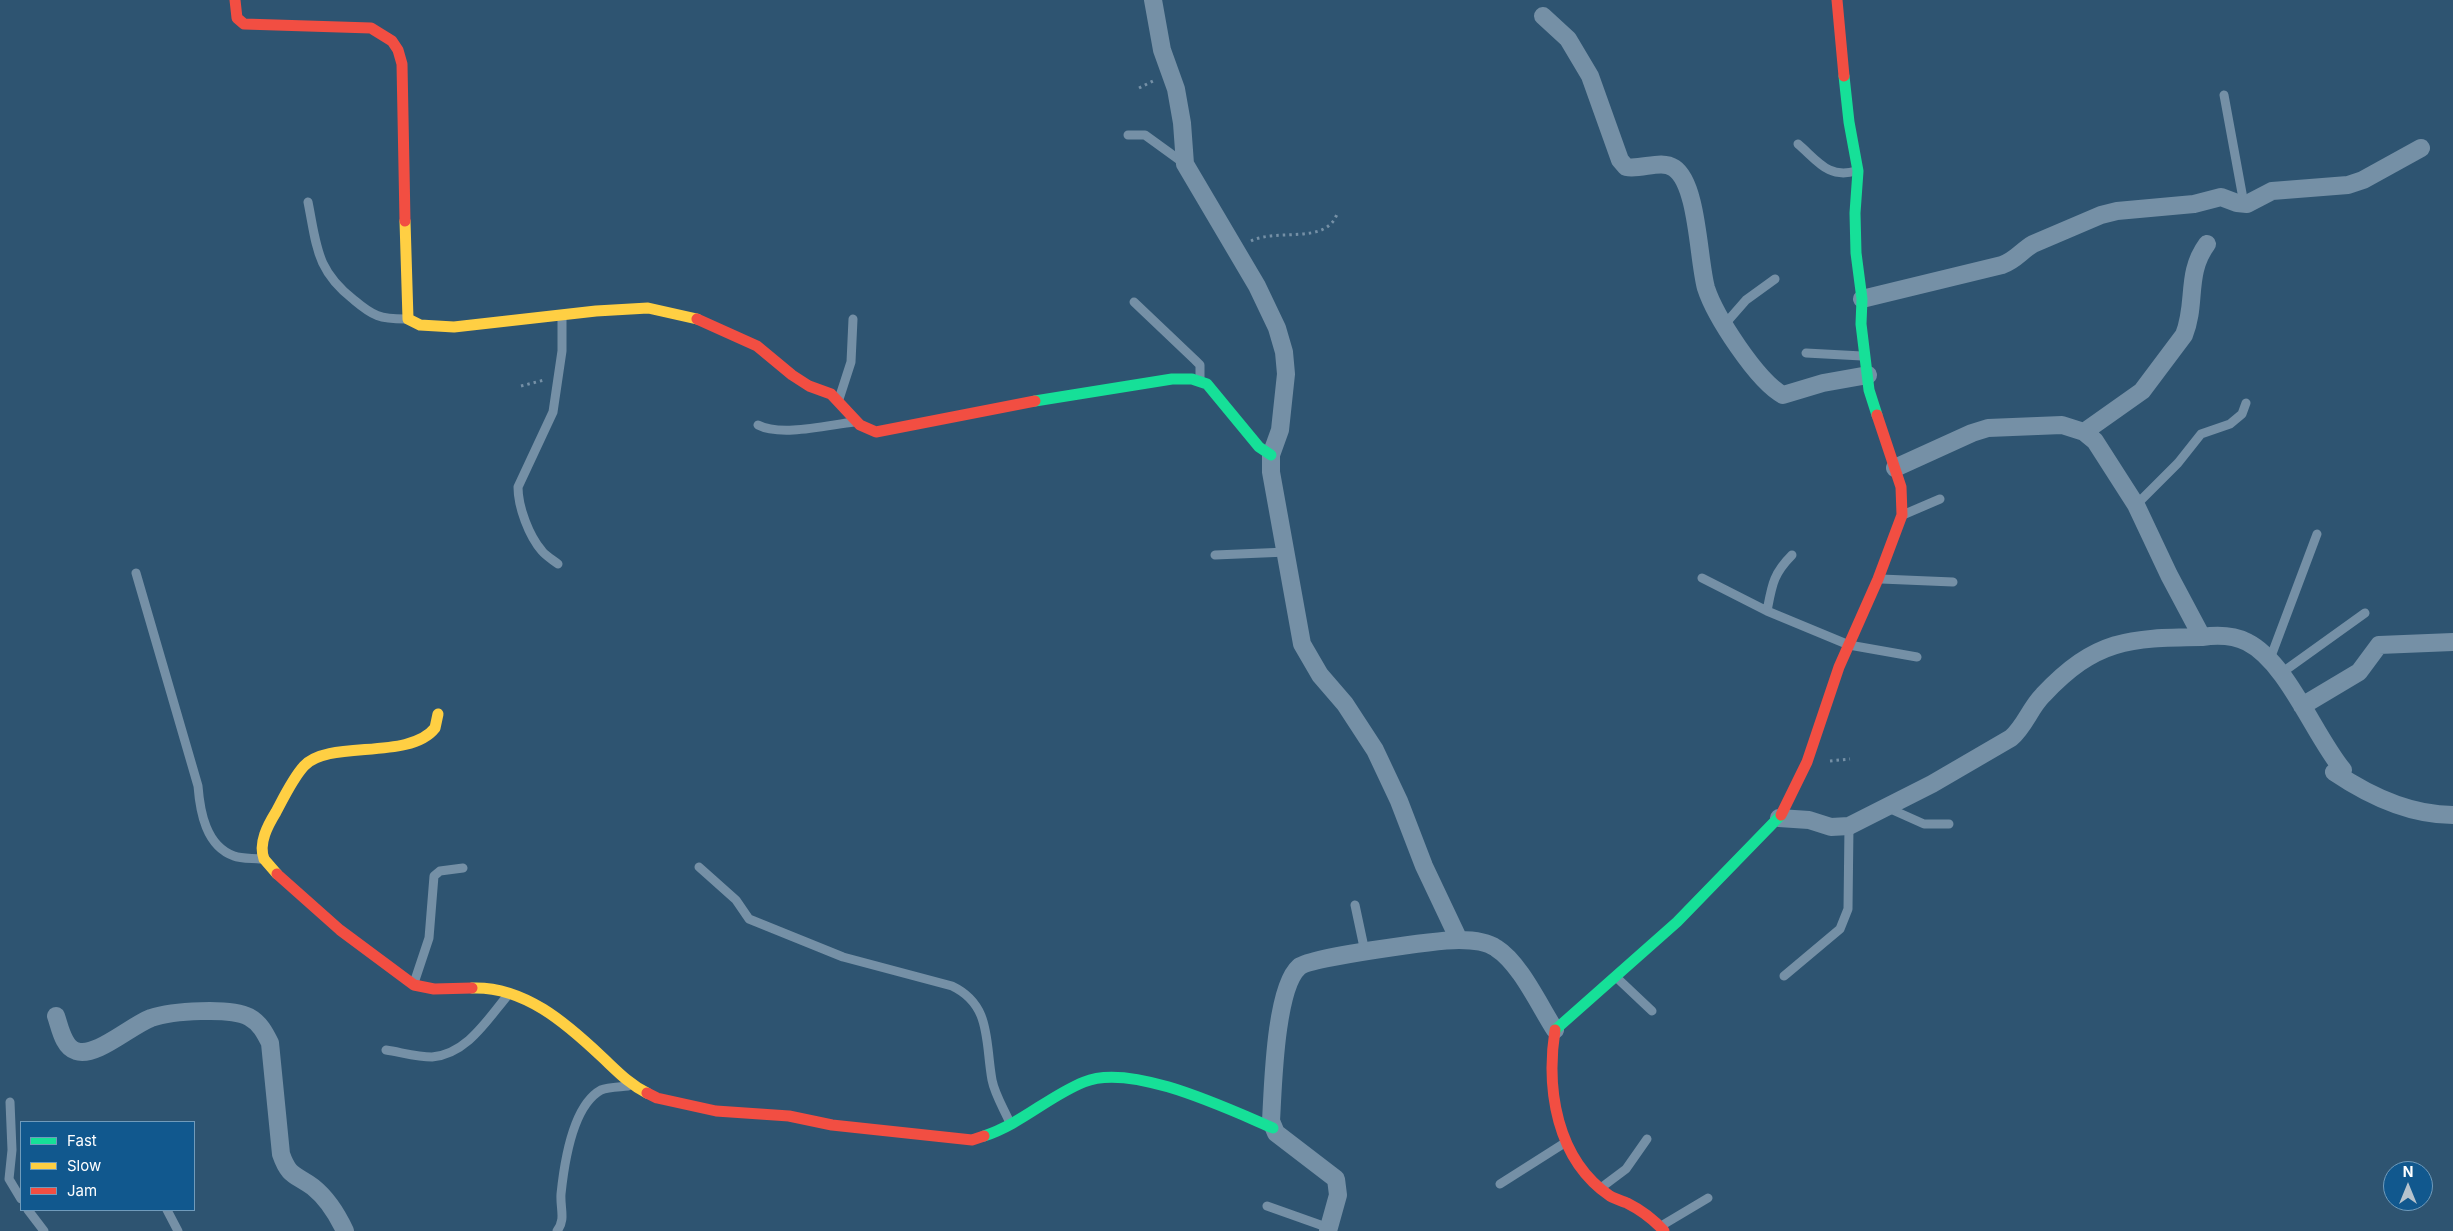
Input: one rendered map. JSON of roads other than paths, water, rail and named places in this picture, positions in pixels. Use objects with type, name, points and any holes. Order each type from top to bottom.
[{"type":"street","points":[[235,0],[237,18],[244,24],[371,28],[387,34],[395,43],[402,64],[406,311],[408,319],[425,326],[454,327],[596,311],[648,308],[704,321],[757,346],[792,375],[809,386],[831,394],[857,422],[876,432],[884,432],[1070,394],[1172,379],[1200,381],[1207,384],[1259,447],[1271,455]]},
{"type":"street","points":[[1153,0],[1162,50],[1176,89],[1182,123],[1185,164],[1257,286],[1278,328],[1284,352],[1286,374],[1280,430],[1271,455],[1271,472],[1287,552],[1302,644],[1320,675],[1345,704],[1375,750],[1399,801],[1424,866],[1459,940]]},
{"type":"street","points":[[1555,1030],[1677,922],[1779,818],[1787,807],[1807,762],[1839,667],[1878,579],[1902,515],[1901,487],[1869,390],[1861,324],[1862,298],[1855,213],[1858,171],[1849,122],[1837,0]]},
{"type":"street","points":[[1543,16],[1568,40],[1590,76],[1620,160],[1626,168],[1636,169],[1662,164],[1673,167],[1683,175],[1697,226],[1706,287],[1712,303],[1755,372],[1783,395],[1823,383],[1868,375]]},
{"type":"street","points":[[1862,298],[2002,265],[2019,257],[2024,250],[2033,244],[2101,215],[2117,211],[2194,204],[2221,197],[2244,204],[2255,202],[2272,191],[2348,185],[2363,180],[2421,148]]},
{"type":"street","points":[[2084,432],[2142,391],[2184,335],[2188,325],[2195,264],[2207,244]]},
{"type":"street","points":[[1895,468],[1972,433],[1988,428],[2062,426],[2084,432],[2096,440],[2136,504],[2169,575],[2202,637]]},
{"type":"street","points":[[1779,818],[1809,820],[1831,827],[1849,826],[1932,784],[2011,738],[2020,729],[2042,696],[2080,661],[2102,648],[2128,641],[2216,635],[2246,641],[2270,659],[2302,706],[2327,751],[2343,770],[2334,772],[2378,797],[2399,805],[2451,810]]},
{"type":"street","points":[[2302,706],[2359,672],[2380,645],[2453,644]]},
{"type":"street","points":[[438,714],[438,722],[432,732],[414,740],[378,748],[321,755],[313,758],[305,765],[270,824],[262,847],[263,859],[340,930],[414,985],[434,989],[489,987],[522,997],[567,1024],[602,1059],[633,1086],[656,1098],[716,1111],[789,1116],[832,1125],[955,1140],[984,1138],[1085,1081],[1099,1078],[1149,1082],[1178,1089],[1273,1128]]},
{"type":"street","points":[[1329,1230],[1338,1195],[1336,1179],[1276,1133],[1271,1121],[1272,1092],[1285,989],[1299,966],[1322,958],[1459,940],[1485,942],[1508,958],[1555,1030],[1551,1068],[1554,1105],[1566,1142],[1579,1167],[1612,1198],[1637,1209],[1662,1229]]},
{"type":"street","points":[[56,1016],[64,1039],[70,1048],[82,1052],[107,1046],[116,1036],[152,1018],[184,1013],[222,1012],[250,1017],[264,1030],[270,1044],[281,1154],[286,1169],[313,1187],[328,1201],[335,1210],[345,1231]]},
{"type":"lane","points":[[2224,95],[2244,204]]},
{"type":"lane","points":[[1128,135],[1145,135],[1185,164]]},
{"type":"lane","points":[[1798,144],[1829,171],[1842,175],[1858,171]]},
{"type":"lane","points":[[308,202],[318,252],[325,270],[339,288],[368,312],[383,319],[408,319]]},
{"type":"lane","points":[[1725,324],[1746,300],[1775,279]]},
{"type":"lane","points":[[1134,302],[1200,365],[1200,381]]},
{"type":"lane","points":[[558,564],[542,551],[518,499],[518,487],[553,412],[562,351],[562,316]]},
{"type":"lane","points":[[838,402],[851,362],[853,319]]},
{"type":"lane","points":[[1806,353],[1865,356]]},
{"type":"lane","points":[[2136,504],[2178,463],[2201,434],[2230,424],[2242,414],[2246,403]]},
{"type":"lane","points":[[758,426],[768,430],[781,430],[857,422]]},
{"type":"lane","points":[[1902,515],[1940,499]]},
{"type":"lane","points":[[2270,659],[2317,534]]},
{"type":"lane","points":[[1215,555],[1287,552]]},
{"type":"lane","points":[[1767,611],[1773,580],[1779,568],[1792,555]]},
{"type":"lane","points":[[136,573],[198,786],[203,819],[219,847],[234,857],[263,859]]},
{"type":"lane","points":[[1702,578],[1767,611],[1849,645],[1917,657]]},
{"type":"lane","points":[[1878,579],[1953,582]]},
{"type":"lane","points":[[2280,674],[2365,613]]},
{"type":"lane","points":[[1886,807],[1924,824],[1949,824]]},
{"type":"lane","points":[[1784,976],[1840,929],[1848,909],[1849,826]]},
{"type":"lane","points":[[699,867],[736,900],[749,919],[843,957],[946,984],[964,992],[974,1000],[981,1016],[993,1082],[1010,1124]]},
{"type":"lane","points":[[414,985],[429,938],[434,876],[440,871],[463,868]]},
{"type":"lane","points":[[1355,904],[1365,952]]},
{"type":"lane","points":[[1616,977],[1652,1011]]},
{"type":"lane","points":[[386,1050],[430,1057],[448,1054],[467,1042],[510,993]]},
{"type":"lane","points":[[557,1231],[563,1217],[561,1198],[563,1178],[573,1126],[585,1106],[601,1090],[633,1086]]},
{"type":"lane","points":[[10,1102],[12,1150],[9,1179],[20,1197]]},
{"type":"lane","points":[[1600,1188],[1626,1169],[1647,1139]]},
{"type":"lane","points":[[1500,1184],[1566,1142]]},
{"type":"lane","points":[[1662,1229],[1708,1198]]},
{"type":"lane","points":[[1267,1206],[1329,1230]]},
{"type":"lane","points":[[29,1211],[44,1231]]},
{"type":"lane","points":[[168,1211],[178,1231]]}]
